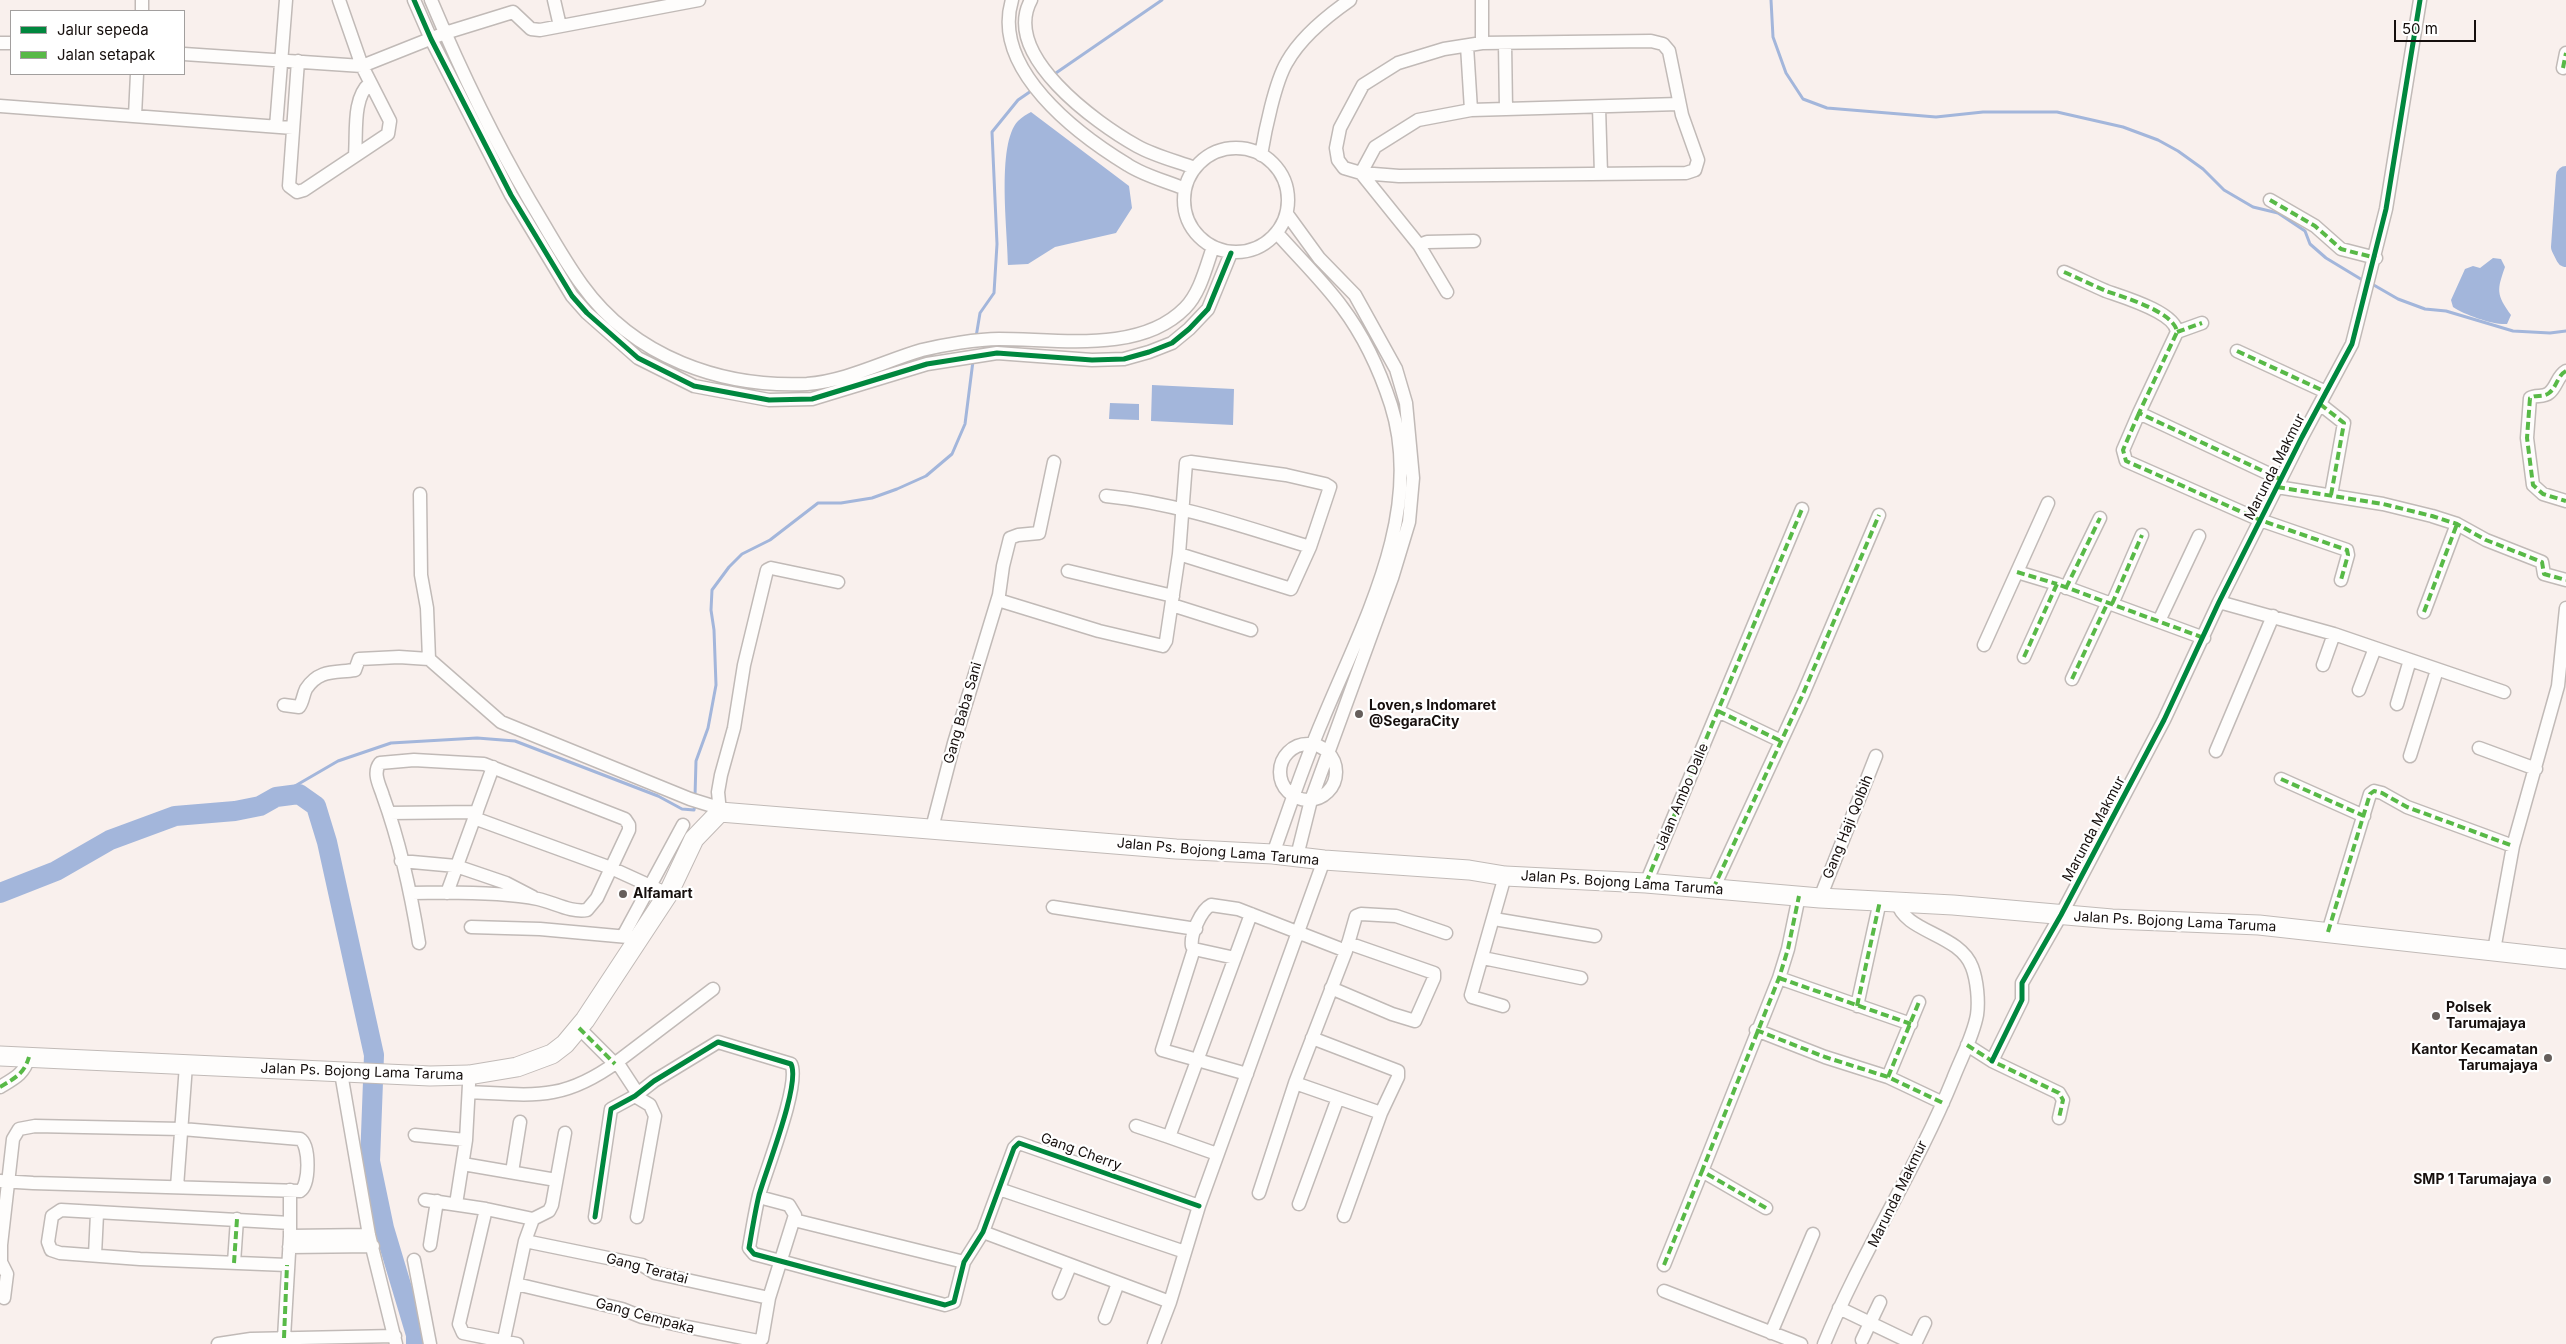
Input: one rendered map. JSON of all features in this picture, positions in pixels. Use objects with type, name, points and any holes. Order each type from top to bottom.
[{"type":"main road","name":"Jalan Ps. Bojong Lama Taruma","points":[[0,1056],[388,1075],[469,1084],[534,1062],[552,1054],[565,1044],[579,1028],[659,890],[691,844],[719,810],[1176,849],[1273,854],[1324,860],[1468,870],[1506,876],[1646,883],[2112,920],[2259,925],[2566,958]]},
{"type":"street","points":[[276,127],[286,0]]},
{"type":"street","points":[[298,61],[289,186],[297,192],[304,190],[388,134],[390,130],[387,114],[362,66],[339,0]]},
{"type":"street","points":[[414,0],[431,40],[511,195],[572,296],[599,324],[638,358],[694,386],[769,400],[812,399],[927,364],[997,353],[1092,360],[1124,359],[1149,352],[1178,338],[1190,329],[1208,309],[1231,254]]},
{"type":"street","points":[[431,0],[491,134],[584,288],[620,325],[657,351],[687,366],[718,377],[760,384],[810,384],[849,376],[924,350],[997,339],[1126,339],[1168,321],[1185,308],[1201,281],[1213,247]]},
{"type":"street","points":[[554,0],[560,26]]},
{"type":"street","points":[[185,54],[362,66],[394,52],[431,40],[511,6],[531,29],[560,26],[699,0]]},
{"type":"street","points":[[1261,155],[1265,129],[1286,63],[1303,40],[1350,0]]},
{"type":"street","points":[[1482,0],[1482,43]]},
{"type":"street","name":"Marunda Makmur","points":[[1992,1061],[2022,1000],[2022,983],[2061,915],[2204,638],[2219,602],[2260,520],[2352,344],[2386,210],[2420,0]]},
{"type":"street","points":[[1012,1],[1010,30],[1015,56],[1026,77],[1082,133],[1129,166],[1185,189]]},
{"type":"street","points":[[1028,5],[1026,36],[1032,52],[1040,65],[1066,92],[1098,119],[1138,146],[1195,168]]},
{"type":"street","points":[[1651,42],[1663,44],[1669,51],[1680,104],[1698,160],[1695,170],[1686,173],[1399,176],[1361,173],[1344,168],[1338,160],[1336,148],[1340,128],[1364,85],[1398,63],[1444,49],[1482,43],[1506,43],[1651,42]]},
{"type":"street","points":[[1506,43],[1506,109]]},
{"type":"street","points":[[1467,46],[1471,110]]},
{"type":"street","points":[[2563,68],[2566,53]]},
{"type":"street","points":[[135,116],[138,75]]},
{"type":"street","points":[[356,155],[359,98],[363,89],[370,83]]},
{"type":"street","points":[[1361,173],[1375,147],[1418,120],[1471,110],[1680,104]]},
{"type":"street","points":[[0,106],[293,128]]},
{"type":"street","points":[[1599,106],[1601,174]]},
{"type":"street","points":[[1227,149],[1250,150],[1271,161],[1284,180],[1288,203],[1286,214],[1277,233],[1258,248],[1231,254],[1213,247],[1199,238],[1191,228],[1183,202],[1185,189],[1195,168],[1205,158],[1227,149]]},
{"type":"street","points":[[1361,173],[1419,245],[1447,292]]},
{"type":"street","points":[[2270,200],[2316,226],[2341,249],[2375,259]]},
{"type":"street","points":[[1286,214],[1319,258],[1355,295],[1377,330],[1396,369],[1406,403],[1413,478],[1409,522],[1392,578],[1311,800],[1300,841],[1300,858]]},
{"type":"street","points":[[1273,854],[1312,744],[1380,580],[1396,520],[1400,481],[1399,446],[1391,406],[1362,339],[1342,307],[1277,233]]},
{"type":"street","points":[[1419,245],[1427,242],[1474,241]]},
{"type":"street","points":[[2064,272],[2159,313],[2174,324],[2177,332],[2123,450],[2126,461],[2260,520],[2347,550],[2348,555],[2341,580]]},
{"type":"street","points":[[2177,332],[2202,324]]},
{"type":"street","points":[[2237,351],[2326,392]]},
{"type":"street","points":[[2566,371],[2561,374],[2551,392],[2546,396],[2530,398],[2527,438],[2532,485],[2543,494],[2566,500]]},
{"type":"street","points":[[2320,404],[2344,423],[2331,495]]},
{"type":"street","points":[[2139,413],[2279,483],[2390,506],[2457,524],[2486,540],[2542,562],[2544,574],[2566,580]]},
{"type":"street","name":"Gang Baba Sani","points":[[932,828],[954,743],[998,600],[1003,566],[1010,538],[1018,535],[1039,533],[1054,462]]},
{"type":"street","points":[[998,600],[1099,631],[1160,646],[1166,642],[1179,554],[1188,462],[1286,475],[1325,484],[1330,489],[1310,546],[1292,588],[1179,554]]},
{"type":"street","points":[[420,494],[421,575],[427,608],[429,659]]},
{"type":"street","points":[[1106,496],[1134,498],[1182,508],[1310,546]]},
{"type":"street","points":[[1984,645],[2048,503]]},
{"type":"street","name":"Jalan Ambo Dalle","points":[[1646,883],[1802,509]]},
{"type":"street","points":[[1713,889],[1803,694],[1879,516]]},
{"type":"street","points":[[2024,656],[2100,518]]},
{"type":"street","points":[[2424,612],[2457,524]]},
{"type":"street","points":[[2072,679],[2142,535]]},
{"type":"street","points":[[2159,621],[2199,536]]},
{"type":"street","points":[[284,705],[299,707],[304,692],[314,680],[322,674],[355,670],[359,659],[399,657],[429,659],[502,722],[719,810],[718,792],[721,775],[734,728],[744,665],[767,570],[771,568],[838,582]]},
{"type":"street","points":[[1068,571],[1172,600],[1251,630]]},
{"type":"street","points":[[2017,572],[2062,586],[2204,638]]},
{"type":"street","points":[[2219,602],[2334,634],[2504,692]]},
{"type":"street","points":[[2494,950],[2513,846],[2536,770],[2558,686],[2566,608]]},
{"type":"street","points":[[2216,751],[2273,616]]},
{"type":"street","points":[[2323,665],[2334,634]]},
{"type":"street","points":[[2359,690],[2375,648]]},
{"type":"street","points":[[2397,704],[2410,660]]},
{"type":"street","points":[[2410,756],[2437,670]]},
{"type":"street","points":[[1718,712],[1781,740]]},
{"type":"street","points":[[1311,800],[1294,796],[1284,786],[1281,778],[1281,763],[1285,756],[1297,746],[1312,744],[1328,751]]},
{"type":"street","points":[[2479,748],[2536,770]]},
{"type":"street","name":"Gang Haji Qolbih","points":[[1820,898],[1876,756]]},
{"type":"street","points":[[401,861],[456,866],[506,883],[538,899],[579,911],[586,910],[597,898],[630,830],[629,824],[625,819],[474,762],[443,760],[380,763],[376,769],[377,777],[389,812],[401,861],[411,893],[419,943]]},
{"type":"street","points":[[446,892],[493,768]]},
{"type":"street","points":[[2281,779],[2364,816]]},
{"type":"street","points":[[2328,932],[2370,794],[2374,791],[2382,793],[2408,807],[2513,846]]},
{"type":"street","points":[[389,812],[476,815],[611,868],[659,890],[683,825]]},
{"type":"street","points":[[1154,1344],[1170,1302],[1217,1154],[1324,860]]},
{"type":"street","points":[[1504,1006],[1472,998],[1506,876]]},
{"type":"street","points":[[411,893],[446,892],[538,899]]},
{"type":"street","points":[[1664,1265],[1756,1030],[1779,978],[1788,949],[1799,896]]},
{"type":"street","points":[[1857,1006],[1888,902]]},
{"type":"street","name":"Marunda Makmur","points":[[1824,1344],[1839,1308],[1943,1103],[1967,1045],[1977,1013],[1978,996],[1972,966],[1963,952],[1950,942],[1908,919],[1898,908],[1888,902]]},
{"type":"street","points":[[1235,958],[1194,948],[1191,943],[1204,910],[1211,905],[1232,908],[1297,934],[1434,973],[1434,978],[1415,1021],[1392,1014],[1332,988]]},
{"type":"street","points":[[1052,907],[1196,928]]},
{"type":"street","points":[[1168,1137],[1199,1060],[1251,914]]},
{"type":"street","points":[[1259,1192],[1295,1083],[1347,947],[1354,920],[1361,914],[1396,916],[1446,933]]},
{"type":"street","points":[[1494,919],[1595,936]]},
{"type":"street","points":[[471,927],[514,928],[631,937]]},
{"type":"street","points":[[1194,948],[1162,1050],[1247,1074]]},
{"type":"street","points":[[1483,958],[1581,978]]},
{"type":"street","points":[[1779,978],[1911,1024]]},
{"type":"street","points":[[456,1204],[466,1140],[469,1084],[545,1095],[580,1086],[616,1063],[713,990]]},
{"type":"street","points":[[1888,1077],[1919,1002]]},
{"type":"street","points":[[579,1028],[616,1063],[637,1095],[650,1105],[655,1116],[637,1217]]},
{"type":"street","points":[[1756,1030],[1825,1057],[1888,1077],[1943,1103]]},
{"type":"street","points":[[1312,1038],[1398,1071],[1398,1078],[1382,1113],[1344,1216]]},
{"type":"street","points":[[595,1217],[610,1109],[637,1095],[654,1081],[718,1042],[791,1064],[794,1076],[785,1117],[759,1197],[750,1251],[780,1260]]},
{"type":"street","points":[[1967,1045],[1992,1061],[2059,1094],[2063,1100],[2059,1118]]},
{"type":"street","points":[[0,1087],[20,1075],[25,1069],[29,1056]]},
{"type":"street","points":[[177,1187],[186,1065]]},
{"type":"street","points":[[218,1344],[284,1338],[395,1340],[371,1240],[346,1073]]},
{"type":"street","points":[[1295,1083],[1382,1113]]},
{"type":"street","points":[[1300,1204],[1338,1098]]},
{"type":"street","points":[[512,1172],[520,1122]]},
{"type":"street","points":[[1136,1126],[1217,1154]]},
{"type":"street","points":[[4,1298],[7,1274],[1,1262],[1,1244],[5,1182],[13,1139],[16,1132],[23,1127],[182,1130],[303,1141],[308,1152],[306,1184],[303,1190],[5,1182]]},
{"type":"street","points":[[430,1244],[431,1200],[486,1208],[533,1219],[549,1211],[565,1133]]},
{"type":"street","points":[[415,1134],[466,1140]]},
{"type":"street","name":"Gang Cherry","points":[[780,1260],[945,1305],[954,1302],[964,1262],[983,1232],[1014,1148],[1023,1143],[1199,1206]]},
{"type":"street","points":[[463,1164],[556,1180]]},
{"type":"street","points":[[1702,1171],[1766,1208]]},
{"type":"street","points":[[1000,1189],[1185,1252]]},
{"type":"street","points":[[284,1338],[290,1235],[290,1190]]},
{"type":"street","points":[[759,1197],[793,1209],[794,1220],[780,1260],[770,1298]]},
{"type":"street","points":[[486,1208],[459,1324],[463,1333],[503,1343],[517,1344]]},
{"type":"street","points":[[287,1265],[54,1252],[48,1242],[52,1216],[55,1212],[61,1210],[97,1214],[237,1219],[290,1235],[371,1240]]},
{"type":"street","points":[[95,1255],[97,1214]]},
{"type":"street","points":[[234,1263],[237,1219]]},
{"type":"street","points":[[503,1343],[525,1241],[533,1219]]},
{"type":"street","points":[[794,1220],[964,1262]]},
{"type":"street","points":[[983,1232],[1170,1302]]},
{"type":"street","points":[[1771,1332],[1813,1234]]},
{"type":"street","name":"Gang Teratai","points":[[525,1241],[642,1265],[655,1273],[770,1298]]},
{"type":"street","points":[[414,1260],[430,1344]]},
{"type":"street","points":[[1060,1293],[1070,1266]]},
{"type":"street","points":[[1105,1318],[1118,1283]]},
{"type":"street","name":"Gang Cempaka","points":[[516,1284],[622,1309],[642,1317],[753,1342],[762,1339],[770,1298]]},
{"type":"street","points":[[1664,1291],[1801,1344]]},
{"type":"street","points":[[1862,1340],[1880,1302]]},
{"type":"street","points":[[1839,1308],[1915,1344],[1925,1322]]},
{"type":"water","points":[[1031,112],[1129,186],[1132,208],[1116,233],[1055,247],[1028,264],[1008,265],[1005,190],[1007,149],[1011,132],[1018,121]]},
{"type":"water","points":[[2493,258],[2501,259],[2505,267],[2500,281],[2499,292],[2511,315],[2507,324],[2479,319],[2465,313],[2453,307],[2451,300],[2465,269],[2473,266],[2480,268]]},
{"type":"water","points":[[1152,385],[1234,389],[1233,425],[1151,421]]},
{"type":"water","points":[[1110,403],[1139,404],[1139,420],[1109,419]]},
{"type":"waterway","points":[[1053,75],[1162,0]]},
{"type":"waterway","points":[[1771,0],[1773,37],[1786,73],[1803,99],[1827,108],[1936,117],[1983,112],[2057,112],[2123,127],[2158,140],[2178,151],[2203,169],[2224,190],[2253,207],[2278,213],[2305,231],[2310,244],[2326,258],[2364,281]]},
{"type":"waterway","points":[[976,337],[980,313],[994,293],[997,244],[992,132],[1018,100],[1034,89]]},
{"type":"waterway","points":[[2566,176],[2561,247],[2566,257]]},
{"type":"waterway","points":[[2372,284],[2398,299],[2425,309],[2446,311],[2513,331],[2550,333],[2566,331]]},
{"type":"waterway","points":[[695,796],[696,761],[708,728],[716,685],[714,630],[711,610],[712,590],[729,567],[742,554],[770,540],[818,503],[841,503],[872,498],[897,489],[926,476],[952,454],[965,424],[973,361]]},
{"type":"waterway","points":[[276,797],[338,761],[391,743],[477,738],[515,741],[658,796],[682,809],[694,810],[695,805]]},
{"type":"waterway","points":[[0,893],[56,871],[110,840],[175,816],[235,811],[260,806],[276,797],[299,794],[316,806],[327,842],[374,1055],[370,1161],[384,1228],[416,1335],[416,1344]]},
{"type":"marked path","points":[[2563,68],[2566,53]]},
{"type":"marked path","points":[[2270,200],[2315,226],[2341,249],[2376,258]]},
{"type":"marked path","points":[[2064,272],[2106,291],[2147,306],[2167,318],[2174,325],[2177,332],[2139,413],[2280,479]]},
{"type":"marked path","points":[[2177,332],[2202,323]]},
{"type":"marked path","points":[[2237,351],[2326,392]]},
{"type":"marked path","points":[[2566,371],[2549,393],[2530,398],[2527,438],[2533,485],[2543,494],[2566,501]]},
{"type":"marked path","points":[[2320,404],[2344,423],[2331,495]]},
{"type":"marked path","points":[[2139,413],[2123,450],[2126,461],[2260,520],[2347,550],[2348,555],[2341,580]]},
{"type":"marked path","points":[[2277,487],[2383,504],[2457,524],[2486,540],[2542,562],[2544,574],[2566,580]]},
{"type":"marked path","points":[[1646,883],[1802,509]]},
{"type":"marked path","points":[[1713,889],[1803,694],[1879,515]]},
{"type":"marked path","points":[[2066,588],[2100,518]]},
{"type":"marked path","points":[[2424,612],[2457,524]]},
{"type":"marked path","points":[[2112,604],[2142,535]]},
{"type":"marked path","points":[[2017,572],[2057,584]]},
{"type":"marked path","points":[[2024,657],[2057,584],[2204,638]]},
{"type":"marked path","points":[[2072,679],[2108,602]]},
{"type":"marked path","points":[[1718,711],[1781,741]]},
{"type":"marked path","points":[[2281,779],[2364,816]]},
{"type":"marked path","points":[[2328,932],[2370,794],[2374,791],[2382,793],[2407,807],[2513,846]]},
{"type":"marked path","points":[[1766,1208],[1702,1171],[1779,978],[1788,949],[1799,896]]},
{"type":"marked path","points":[[1857,1006],[1880,901]]},
{"type":"marked path","points":[[1779,978],[1911,1024]]},
{"type":"marked path","points":[[1888,1077],[1919,1002]]},
{"type":"marked path","points":[[579,1028],[615,1064]]},
{"type":"marked path","points":[[1756,1030],[1825,1057],[1888,1077],[1943,1103]]},
{"type":"marked path","points":[[1967,1045],[1992,1061],[2059,1093],[2063,1100],[2059,1118]]},
{"type":"marked path","points":[[0,1087],[22,1072],[29,1057]]},
{"type":"marked path","points":[[1664,1265],[1702,1171]]},
{"type":"marked path","points":[[234,1263],[237,1219]]},
{"type":"marked path","points":[[284,1338],[287,1265]]},
{"type":"cycle path","points":[[414,0],[431,39],[511,195],[572,296],[587,313],[638,358],[694,386],[769,400],[812,399],[927,364],[997,353],[1092,360],[1124,359],[1172,343],[1189,329],[1208,309],[1231,253]]},
{"type":"cycle path","points":[[1992,1061],[2022,1000],[2022,983],[2061,915],[2164,720],[2219,602],[2302,437],[2352,344],[2386,209],[2420,0]]},
{"type":"cycle path","points":[[595,1217],[611,1109],[635,1096],[654,1081],[718,1042],[791,1064],[793,1074],[787,1107],[759,1195],[749,1248],[754,1254],[945,1305],[954,1302],[964,1262],[983,1232],[1014,1148],[1019,1143],[1199,1206]]},
{"type":"place","name":"Loven,s Indomaret @SegaraCity","points":[[1359,714]]},
{"type":"place","name":"Alfamart","points":[[623,894]]},
{"type":"place","name":"Polsek Tarumajaya","points":[[2436,1016]]},
{"type":"place","name":"Kantor Kecamatan Tarumajaya","points":[[2548,1058]]},
{"type":"place","name":"SMP 1 Tarumajaya","points":[[2547,1180]]}]
